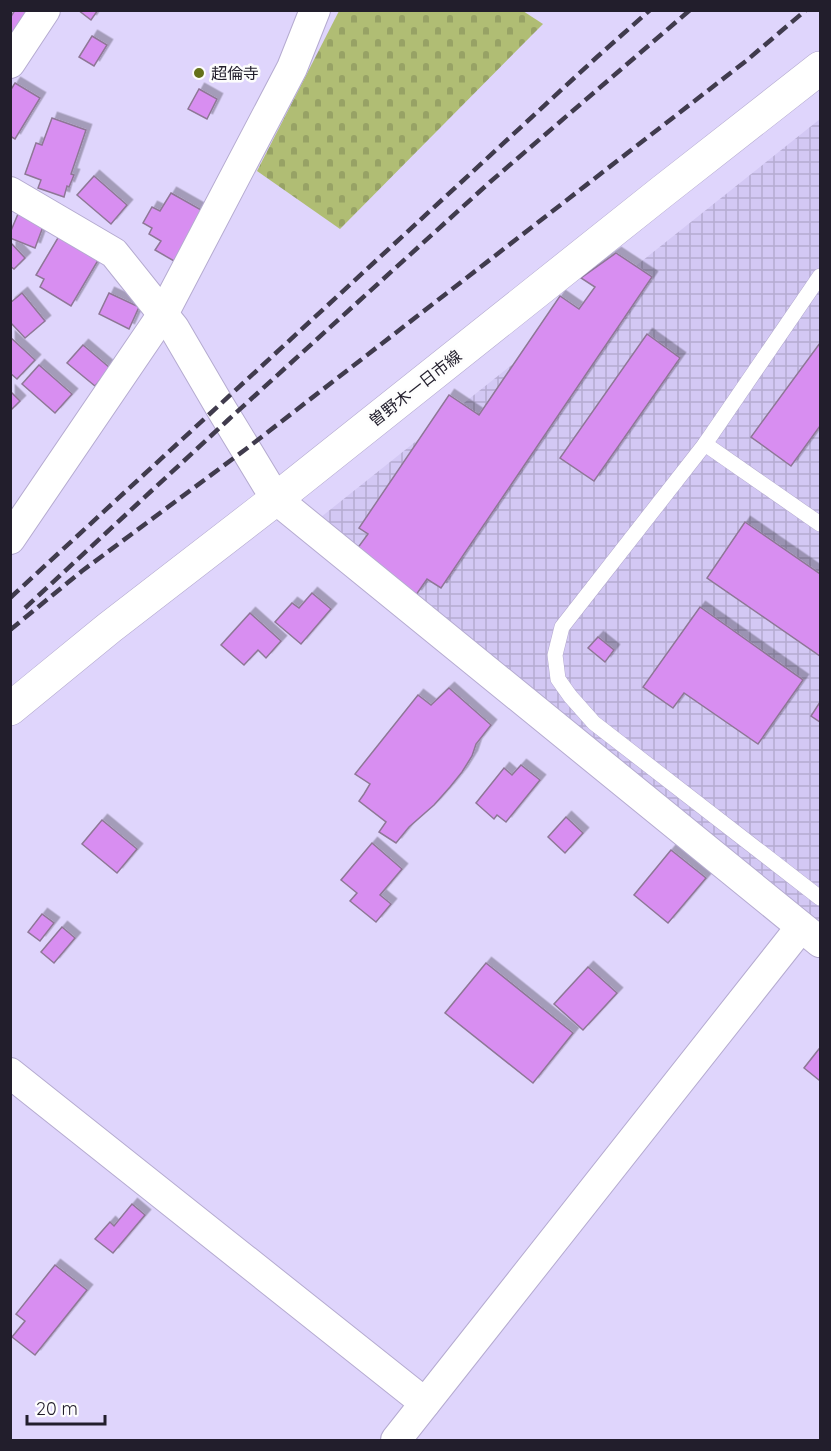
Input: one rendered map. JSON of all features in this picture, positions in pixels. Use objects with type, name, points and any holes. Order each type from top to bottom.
[{"type":"main road","name":"曽野木一日市線","points":[[10,709],[109,628],[276,499],[820,68]]},
{"type":"street","points":[[10,63],[45,10]]},
{"type":"street","points":[[10,538],[163,314],[292,68],[315,10]]},
{"type":"street","points":[[10,192],[114,253],[174,328],[276,499],[811,935],[396,1440]]},
{"type":"street","points":[[10,1073],[425,1403]]},
{"type":"lane","points":[[820,276],[705,444],[562,627],[555,654],[558,680],[594,723],[820,898]]},
{"type":"lane","points":[[705,444],[820,524]]},
{"type":"shaded area","points":[[820,119],[820,930],[301,533]]},
{"type":"green space","points":[[339,11],[523,11],[543,24],[340,229],[257,171]]},
{"type":"building","points":[[15,10],[33,10],[10,45],[10,18]]},
{"type":"building","points":[[78,10],[98,10],[91,20]]},
{"type":"building","points":[[92,36],[107,45],[94,66],[79,57]]},
{"type":"building","points":[[15,83],[40,98],[15,139],[10,136],[10,91]]},
{"type":"building","points":[[199,89],[217,99],[207,119],[188,109]]},
{"type":"building","points":[[52,118],[86,130],[71,174],[74,175],[69,187],[67,186],[64,197],[38,188],[41,180],[25,174],[36,143],[42,145]]},
{"type":"building","points":[[94,176],[127,205],[111,224],[77,195]]},
{"type":"building","points":[[171,193],[203,211],[174,261],[155,250],[161,241],[149,234],[152,228],[143,223],[152,207],[160,211]]},
{"type":"building","points":[[18,214],[44,224],[35,248],[10,238]]},
{"type":"building","points":[[62,231],[100,257],[71,306],[40,287],[44,279],[36,275]]},
{"type":"building","points":[[11,243],[25,258],[14,269],[10,266]]},
{"type":"building","points":[[616,253],[652,277],[441,588],[427,579],[416,595],[354,553],[368,534],[359,528],[449,395],[479,415],[560,296],[579,309],[595,287],[581,278]]},
{"type":"building","points":[[22,293],[45,321],[25,338],[10,322],[10,303]]},
{"type":"building","points":[[109,293],[139,307],[129,329],[99,314]]},
{"type":"building","points":[[647,334],[680,358],[594,481],[560,458]]},
{"type":"building","points":[[10,337],[35,360],[17,379],[10,373]]},
{"type":"building","points":[[820,343],[820,426],[791,466],[751,437]]},
{"type":"building","points":[[83,345],[110,368],[95,386],[67,363]]},
{"type":"building","points":[[39,365],[72,394],[55,413],[22,384]]},
{"type":"building","points":[[10,391],[20,401],[10,411]]},
{"type":"building","points":[[745,522],[820,574],[820,656],[707,578]]},
{"type":"building","points":[[312,593],[331,609],[301,644],[275,622],[292,603],[299,608]]},
{"type":"building","points":[[700,607],[803,680],[758,744],[684,693],[673,708],[643,687]]},
{"type":"building","points":[[250,613],[281,641],[266,658],[258,650],[244,665],[221,645]]},
{"type":"building","points":[[598,637],[614,650],[605,662],[588,648]]},
{"type":"building","points":[[449,688],[491,725],[476,744],[472,756],[450,787],[396,843],[379,832],[386,822],[359,801],[370,784],[355,774],[418,695],[431,705]]},
{"type":"building","points":[[820,702],[820,722],[811,716]]},
{"type":"building","points":[[521,765],[540,780],[506,822],[497,815],[494,819],[476,803],[504,768],[512,775]]},
{"type":"building","points":[[566,817],[583,833],[565,853],[548,837]]},
{"type":"building","points":[[102,820],[137,849],[117,873],[82,844]]},
{"type":"building","points":[[372,843],[402,869],[380,895],[391,904],[376,922],[350,901],[357,893],[341,880]]},
{"type":"building","points":[[671,850],[706,878],[668,923],[634,895]]},
{"type":"building","points":[[42,914],[54,923],[40,941],[28,932]]},
{"type":"building","points":[[62,927],[75,938],[54,963],[41,952]]},
{"type":"building","points":[[486,963],[573,1033],[533,1083],[445,1013]]},
{"type":"building","points":[[588,967],[617,993],[583,1030],[554,1004]]},
{"type":"building","points":[[819,1049],[820,1079],[819,1080],[804,1068]]},
{"type":"building","points":[[132,1204],[145,1215],[113,1253],[95,1239],[110,1222],[114,1226]]},
{"type":"building","points":[[55,1265],[87,1290],[35,1355],[12,1337],[25,1321],[16,1314]]},
{"type":"railway","points":[[10,598],[650,10]]},
{"type":"railway","points":[[25,608],[490,182],[690,10]]},
{"type":"railway","points":[[10,630],[82,571],[246,449],[746,61],[806,10]]},
{"type":"place","name":"超倫寺","points":[[199,73]]}]
